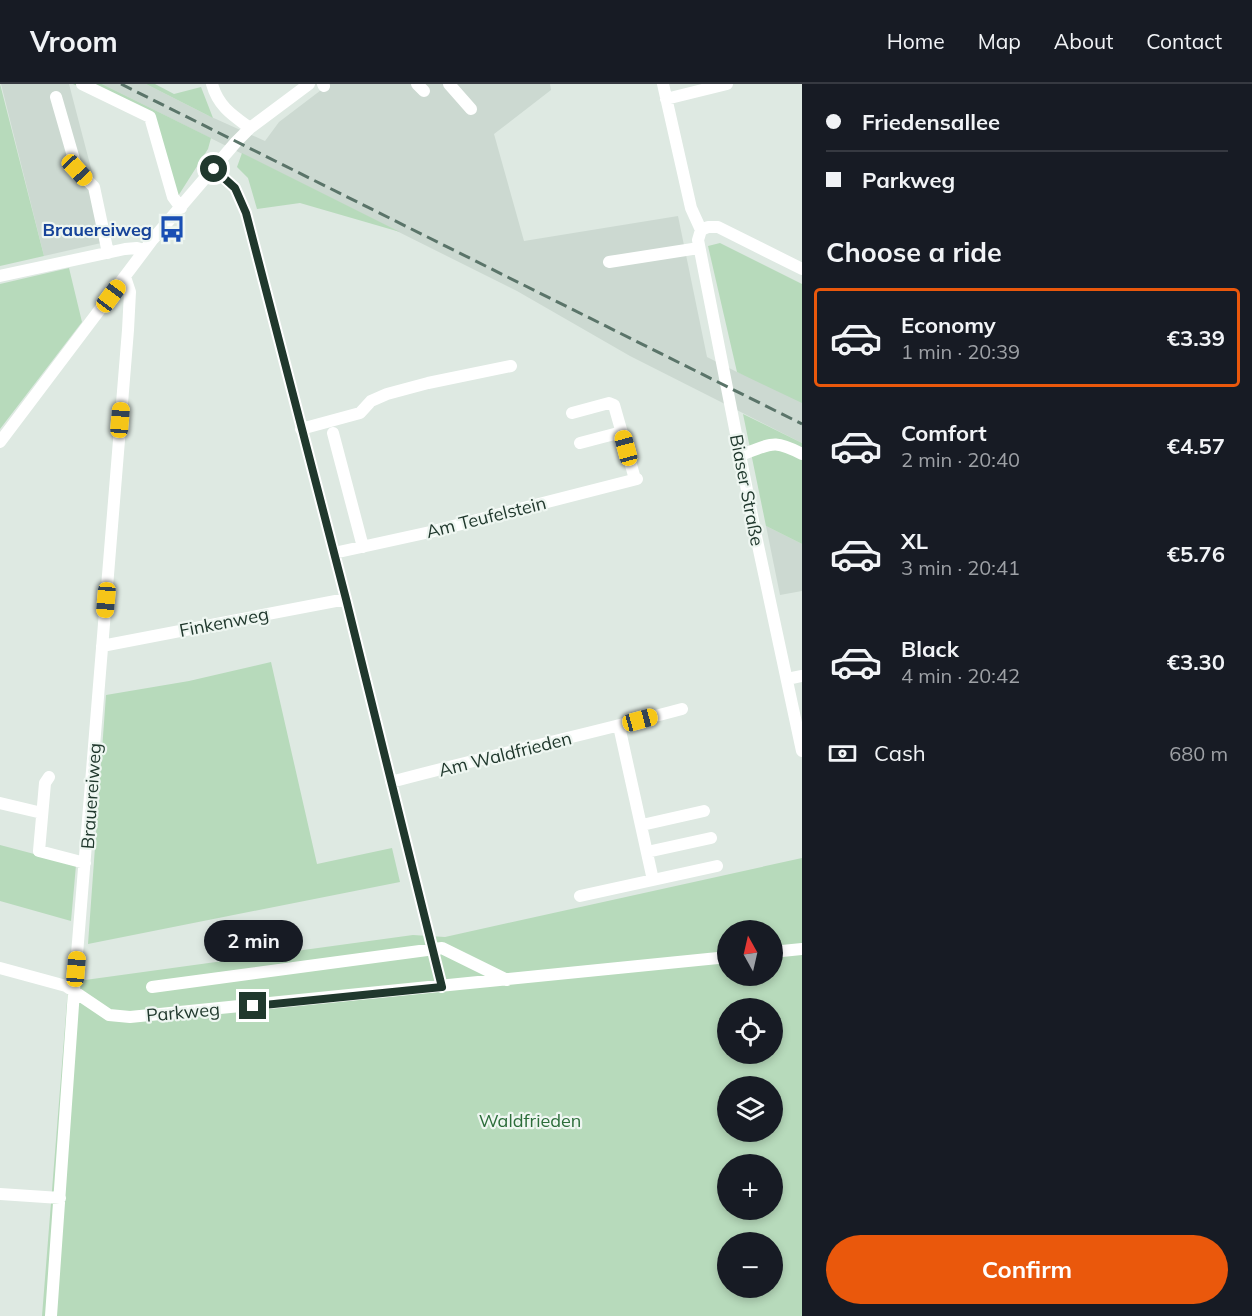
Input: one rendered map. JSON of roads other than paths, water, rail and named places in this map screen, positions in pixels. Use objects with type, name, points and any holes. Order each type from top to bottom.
[{"type":"street","points":[[82,84],[150,117],[173,197],[181,207]]},
{"type":"street","points":[[212,84],[217,100],[223,108],[250,128]]},
{"type":"street","points":[[0,442],[144,250],[181,207],[250,128],[309,84]]},
{"type":"street","points":[[449,84],[471,109]]},
{"type":"street","points":[[663,84],[691,208],[701,230],[718,227],[802,269]]},
{"type":"street","points":[[666,99],[728,84]]},
{"type":"street","points":[[56,98],[77,170],[94,188],[108,253]]},
{"type":"street","points":[[214,169],[235,188],[244,207],[346,599],[442,987]]},
{"type":"street","name":"Biaser Straße","points":[[701,230],[698,236],[699,248],[802,751]]},
{"type":"street","points":[[0,276],[108,253],[137,248],[144,250]]},
{"type":"street","points":[[609,262],[699,248]]},
{"type":"street","name":"Brauereiweg","points":[[51,1316],[74,991],[130,292],[125,277]]},
{"type":"street","points":[[301,429],[360,413],[371,401],[387,394],[511,366]]},
{"type":"street","points":[[572,413],[609,403],[614,405],[622,432],[580,443]]},
{"type":"street","name":"Am Teufelstein","points":[[334,554],[636,479],[622,432]]},
{"type":"street","points":[[333,433],[363,547]]},
{"type":"street","points":[[740,454],[764,445],[779,444],[802,453]]},
{"type":"street","name":"Finkenweg","points":[[102,645],[346,599]]},
{"type":"street","points":[[787,679],[802,676]]},
{"type":"street","name":"Am Waldfrieden","points":[[391,782],[619,726],[682,708]]},
{"type":"street","points":[[619,726],[653,880]]},
{"type":"street","points":[[50,777],[45,783],[39,851],[86,863]]},
{"type":"street","points":[[0,803],[42,813]]},
{"type":"street","points":[[642,825],[704,811]]},
{"type":"street","points":[[647,852],[711,837]]},
{"type":"street","points":[[580,897],[717,866]]},
{"type":"street","points":[[433,949],[442,948],[508,981]]},
{"type":"street","points":[[783,951],[802,948]]},
{"type":"street","name":"Parkweg","points":[[152,987],[433,949]]},
{"type":"street","name":"Parkweg","points":[[0,968],[66,986],[109,1015],[130,1017],[508,981],[717,958]]},
{"type":"street","points":[[0,1194],[60,1198]]},
{"type":"railway","points":[[121,84],[802,424]]},
{"type":"place","name":"Brauereiweg","points":[[172,229]]},
{"type":"park label","name":"Waldfrieden","points":[[530,1120]]}]
